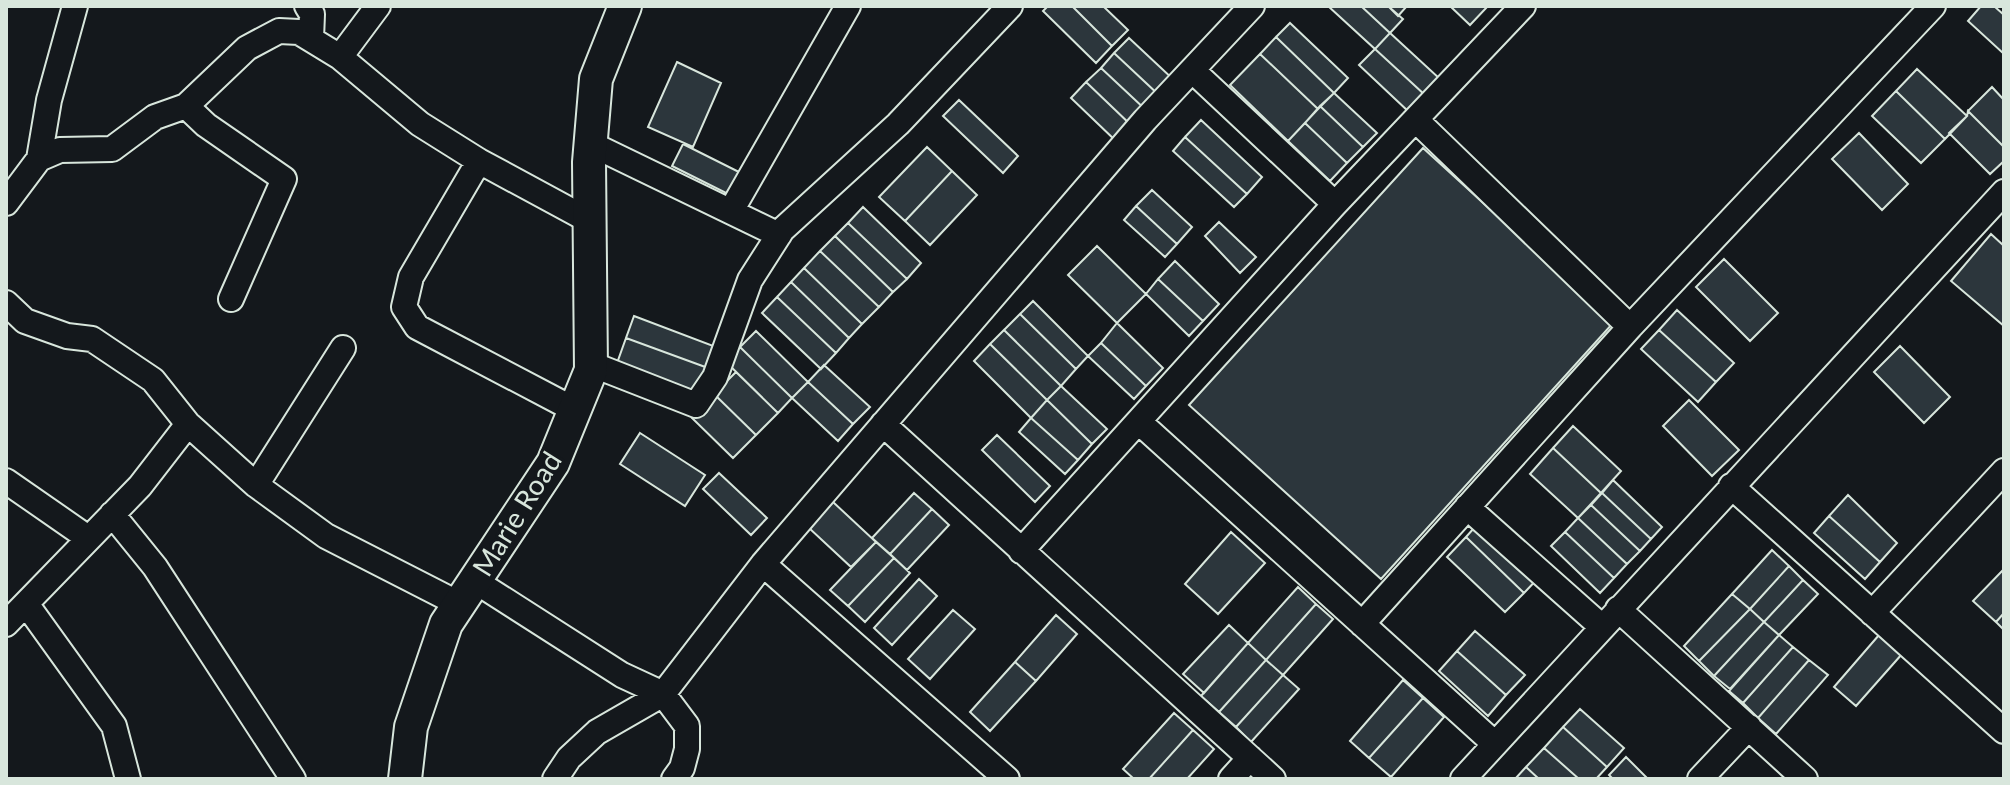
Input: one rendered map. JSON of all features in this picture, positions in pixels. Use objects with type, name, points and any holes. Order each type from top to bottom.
[{"type":"main road","name":"Marie Road","points":[[405,779],[411,727],[446,624],[553,463],[591,364],[591,144],[596,79],[625,6]]},
{"type":"street","points":[[6,203],[39,159],[49,100],[75,6]]},
{"type":"street","points":[[307,6],[312,14],[311,39]]},
{"type":"street","points":[[340,57],[378,6]]},
{"type":"street","points":[[731,211],[848,6]]},
{"type":"street","points":[[591,364],[696,405],[715,377],[750,280],[779,235],[898,124],[1010,6]]},
{"type":"street","points":[[555,779],[569,758],[597,732],[663,694],[763,564],[1192,70],[1252,6]]},
{"type":"street","points":[[1021,551],[1335,204],[1523,6]]},
{"type":"street","points":[[1362,624],[1630,327],[1933,6]]},
{"type":"street","points":[[39,159],[60,150],[112,149],[155,117],[186,106],[247,48],[279,31],[299,32],[340,57],[420,124],[479,161],[590,221]]},
{"type":"street","points":[[1192,70],[1335,204]]},
{"type":"street","points":[[186,106],[206,125],[284,179],[231,299]]},
{"type":"street","points":[[1416,120],[1630,327]]},
{"type":"street","points":[[591,144],[779,235]]},
{"type":"street","points":[[479,161],[411,277],[404,307],[417,327],[575,410]]},
{"type":"street","points":[[1463,779],[2004,192]]},
{"type":"street","points":[[6,303],[25,321],[67,336],[92,339],[153,380],[188,424],[256,485],[326,536],[467,593],[663,694],[687,726],[687,749],[682,768],[674,779]]},
{"type":"street","points":[[256,485],[343,348]]},
{"type":"street","points":[[1139,422],[1495,744]]},
{"type":"street","points":[[128,779],[114,726],[13,613],[140,486],[188,424]]},
{"type":"street","points":[[883,424],[1273,779]]},
{"type":"street","points":[[6,481],[88,538]]},
{"type":"street","points":[[1731,486],[2004,731]]},
{"type":"street","points":[[1872,613],[1999,487]]},
{"type":"street","points":[[1467,507],[1749,727],[1805,779]]},
{"type":"street","points":[[112,514],[155,567],[293,779]]},
{"type":"street","points":[[763,564],[1007,779]]},
{"type":"street","points":[[1700,779],[1749,727]]},
{"type":"street","points":[[1231,779],[1250,758]]},
{"type":"building","points":[[1048,6],[1072,6],[1112,46],[1096,63],[1043,11]]},
{"type":"building","points":[[1072,6],[1103,6],[1128,30],[1112,46]]},
{"type":"building","points":[[1328,6],[1361,6],[1390,33],[1375,49]]},
{"type":"building","points":[[1361,6],[1388,6],[1403,19],[1390,33]]},
{"type":"building","points":[[1388,6],[1407,6],[1398,16]]},
{"type":"building","points":[[1450,6],[1488,6],[1470,25]]},
{"type":"building","points":[[1981,6],[1994,6],[2004,15],[2004,54],[1968,21]]},
{"type":"building","points":[[1290,23],[1348,78],[1334,93],[1276,37]]},
{"type":"building","points":[[1390,33],[1440,79],[1425,95],[1375,49]]},
{"type":"building","points":[[1276,37],[1334,93],[1318,109],[1260,54]]},
{"type":"building","points":[[1129,38],[1175,81],[1160,96],[1114,53]]},
{"type":"building","points":[[1375,49],[1425,95],[1409,112],[1359,65]]},
{"type":"building","points":[[1114,53],[1160,96],[1147,111],[1101,68]]},
{"type":"building","points":[[1260,54],[1318,109],[1288,141],[1230,85]]},
{"type":"building","points":[[677,62],[721,83],[693,147],[648,127]]},
{"type":"building","points":[[1101,68],[1147,111],[1132,126],[1086,82]]},
{"type":"building","points":[[1917,69],[1967,116],[1945,139],[1896,91]]},
{"type":"building","points":[[1086,82],[1132,126],[1117,142],[1071,98]]},
{"type":"building","points":[[1992,87],[2004,100],[2004,147],[1968,111]]},
{"type":"building","points":[[1896,91],[1945,139],[1921,163],[1872,116]]},
{"type":"building","points":[[1334,93],[1377,133],[1363,147],[1320,106]]},
{"type":"building","points":[[959,100],[1018,156],[1003,173],[943,116]]},
{"type":"building","points":[[1320,106],[1363,147],[1347,163],[1305,123]]},
{"type":"building","points":[[1968,111],[2004,147],[2004,161],[1990,174],[1949,133],[1967,116]]},
{"type":"building","points":[[1201,120],[1262,177],[1247,194],[1185,137]]},
{"type":"building","points":[[1305,123],[1347,163],[1330,181],[1288,141]]},
{"type":"building","points":[[1859,133],[1908,184],[1882,210],[1832,159]]},
{"type":"building","points":[[1185,137],[1247,194],[1234,207],[1173,151]]},
{"type":"building","points":[[683,144],[741,173],[730,195],[672,166]]},
{"type":"building","points":[[927,147],[952,171],[905,221],[879,197]]},
{"type":"building","points":[[1423,148],[1614,322],[1381,579],[1189,405]]},
{"type":"building","points":[[952,171],[977,195],[930,245],[905,221]]},
{"type":"building","points":[[1152,190],[1192,227],[1177,244],[1136,206]]},
{"type":"building","points":[[1136,206],[1177,244],[1165,257],[1124,220]]},
{"type":"building","points":[[863,207],[921,263],[907,279],[848,223]]},
{"type":"building","points":[[1219,222],[1256,257],[1240,273],[1205,236]]},
{"type":"building","points":[[848,223],[907,279],[893,292],[835,236]]},
{"type":"building","points":[[1991,234],[2004,246],[2004,326],[1951,281]]},
{"type":"building","points":[[835,236],[893,292],[879,307],[820,251]]},
{"type":"building","points":[[1097,246],[1146,294],[1117,323],[1068,275]]},
{"type":"building","points":[[820,251],[879,307],[862,324],[804,268]]},
{"type":"building","points":[[1724,259],[1778,313],[1750,341],[1696,287]]},
{"type":"building","points":[[1175,261],[1219,304],[1203,321],[1158,279]]},
{"type":"building","points":[[804,268],[862,324],[849,338],[791,282]]},
{"type":"building","points":[[1158,279],[1203,321],[1189,336],[1146,294]]},
{"type":"building","points":[[791,282],[849,338],[836,353],[777,297]]},
{"type":"building","points":[[777,297],[836,353],[821,369],[762,313]]},
{"type":"building","points":[[1033,301],[1088,356],[1076,369],[1020,314]]},
{"type":"building","points":[[1677,310],[1734,363],[1716,382],[1659,330]]},
{"type":"building","points":[[1020,314],[1076,369],[1061,386],[1004,330]]},
{"type":"building","points":[[634,316],[716,347],[708,368],[626,338]]},
{"type":"building","points":[[1117,323],[1163,368],[1146,386],[1101,343]]},
{"type":"building","points":[[1004,330],[1061,386],[1047,400],[990,344]]},
{"type":"building","points":[[1659,330],[1716,382],[1698,402],[1641,349]]},
{"type":"building","points":[[756,331],[808,382],[792,398],[740,347]]},
{"type":"building","points":[[626,338],[708,368],[698,396],[616,366]]},
{"type":"building","points":[[1101,343],[1146,386],[1134,399],[1088,356]]},
{"type":"building","points":[[990,344],[1047,400],[1031,418],[974,361]]},
{"type":"building","points":[[1900,346],[1950,397],[1924,423],[1874,372]]},
{"type":"building","points":[[740,347],[792,398],[778,413],[726,362]]},
{"type":"building","points":[[824,365],[870,407],[853,424],[808,382]]},
{"type":"building","points":[[736,372],[778,413],[756,435],[714,394]]},
{"type":"building","points":[[808,382],[853,424],[838,441],[792,398]]},
{"type":"building","points":[[1061,386],[1107,429],[1092,444],[1047,400]]},
{"type":"building","points":[[714,394],[756,435],[733,458],[692,418]]},
{"type":"building","points":[[1047,400],[1092,444],[1078,460],[1031,418]]},
{"type":"building","points":[[1689,400],[1739,450],[1712,476],[1663,426]]},
{"type":"building","points":[[1031,418],[1078,460],[1065,474],[1019,432]]},
{"type":"building","points":[[1573,426],[1621,471],[1601,493],[1553,448]]},
{"type":"building","points":[[640,433],[705,475],[685,506],[620,464]]},
{"type":"building","points":[[997,435],[1050,486],[1035,502],[982,450]]},
{"type":"building","points":[[1553,448],[1601,493],[1578,518],[1530,474]]},
{"type":"building","points":[[719,473],[767,518],[751,535],[703,489]]},
{"type":"building","points":[[1613,480],[1662,527],[1651,539],[1602,493]]},
{"type":"building","points":[[914,493],[932,509],[890,554],[872,538]]},
{"type":"building","points":[[1602,493],[1651,539],[1640,551],[1591,505]]},
{"type":"building","points":[[1848,495],[1897,543],[1880,562],[1829,516]]},
{"type":"building","points":[[833,502],[876,542],[851,567],[809,528]]},
{"type":"building","points":[[1591,505],[1640,551],[1627,564],[1578,518]]},
{"type":"building","points":[[932,509],[949,525],[907,570],[890,554]]},
{"type":"building","points":[[1829,516],[1880,562],[1865,579],[1814,533]]},
{"type":"building","points":[[1483,518],[1542,574],[1524,593],[1466,537]]},
{"type":"building","points":[[1578,518],[1627,564],[1614,578],[1565,532]]},
{"type":"building","points":[[1231,532],[1265,563],[1218,614],[1185,584]]},
{"type":"building","points":[[1565,532],[1614,578],[1600,593],[1551,546]]},
{"type":"building","points":[[1466,537],[1524,593],[1505,612],[1447,557]]},
{"type":"building","points":[[876,542],[894,558],[848,606],[830,590]]},
{"type":"building","points":[[1772,550],[1789,566],[1750,609],[1732,594]]},
{"type":"building","points":[[894,558],[910,573],[865,622],[848,606]]},
{"type":"building","points":[[1789,566],[1803,580],[1764,622],[1750,609]]},
{"type":"building","points":[[2004,569],[2004,613],[1996,622],[1973,601]]},
{"type":"building","points":[[919,579],[937,596],[892,645],[874,628]]},
{"type":"building","points":[[1803,580],[1818,594],[1779,635],[1764,622]]},
{"type":"building","points":[[1298,587],[1316,604],[1266,660],[1248,643]]},
{"type":"building","points":[[1732,594],[1750,609],[1699,661],[1684,646]]},
{"type":"building","points":[[1316,604],[1333,619],[1283,675],[1266,660]]},
{"type":"building","points":[[1750,609],[1764,622],[1714,676],[1699,661]]},
{"type":"building","points":[[953,610],[975,629],[930,679],[908,659]]},
{"type":"building","points":[[2004,613],[2004,630],[1996,622]]},
{"type":"building","points":[[1056,615],[1077,634],[1036,681],[1015,662]]},
{"type":"building","points":[[1764,622],[1779,635],[1730,689],[1714,676]]},
{"type":"building","points":[[1229,625],[1248,643],[1204,693],[1183,674]]},
{"type":"building","points":[[1475,631],[1525,675],[1506,695],[1457,651]]},
{"type":"building","points":[[1779,635],[1793,647],[1743,703],[1729,691]]},
{"type":"building","points":[[1879,635],[1902,654],[1856,706],[1834,687]]},
{"type":"building","points":[[1248,643],[1266,660],[1219,712],[1201,696]]},
{"type":"building","points":[[1793,647],[1809,660],[1758,718],[1743,703]]},
{"type":"building","points":[[1457,651],[1506,695],[1488,716],[1439,671]]},
{"type":"building","points":[[1266,660],[1283,675],[1236,727],[1219,712]]},
{"type":"building","points":[[1809,660],[1828,675],[1776,734],[1758,718]]},
{"type":"building","points":[[1015,662],[1036,681],[990,731],[970,712]]},
{"type":"building","points":[[1283,675],[1299,689],[1251,742],[1236,727]]},
{"type":"building","points":[[1403,680],[1423,698],[1369,758],[1350,741]]},
{"type":"building","points":[[1423,698],[1444,717],[1391,777],[1369,758]]},
{"type":"building","points":[[1580,709],[1624,748],[1607,767],[1563,727]]},
{"type":"building","points":[[1174,713],[1193,730],[1149,779],[1134,779],[1123,769]]},
{"type":"building","points":[[1563,727],[1607,767],[1596,779],[1579,779],[1544,748]]},
{"type":"building","points":[[1193,730],[1214,749],[1187,779],[1149,779]]},
{"type":"building","points":[[1544,748],[1579,779],[1539,779],[1526,767]]},
{"type":"building","points":[[1626,757],[1648,779],[1613,779],[1609,775]]},
{"type":"building","points":[[1526,767],[1539,779],[1515,779]]}]
